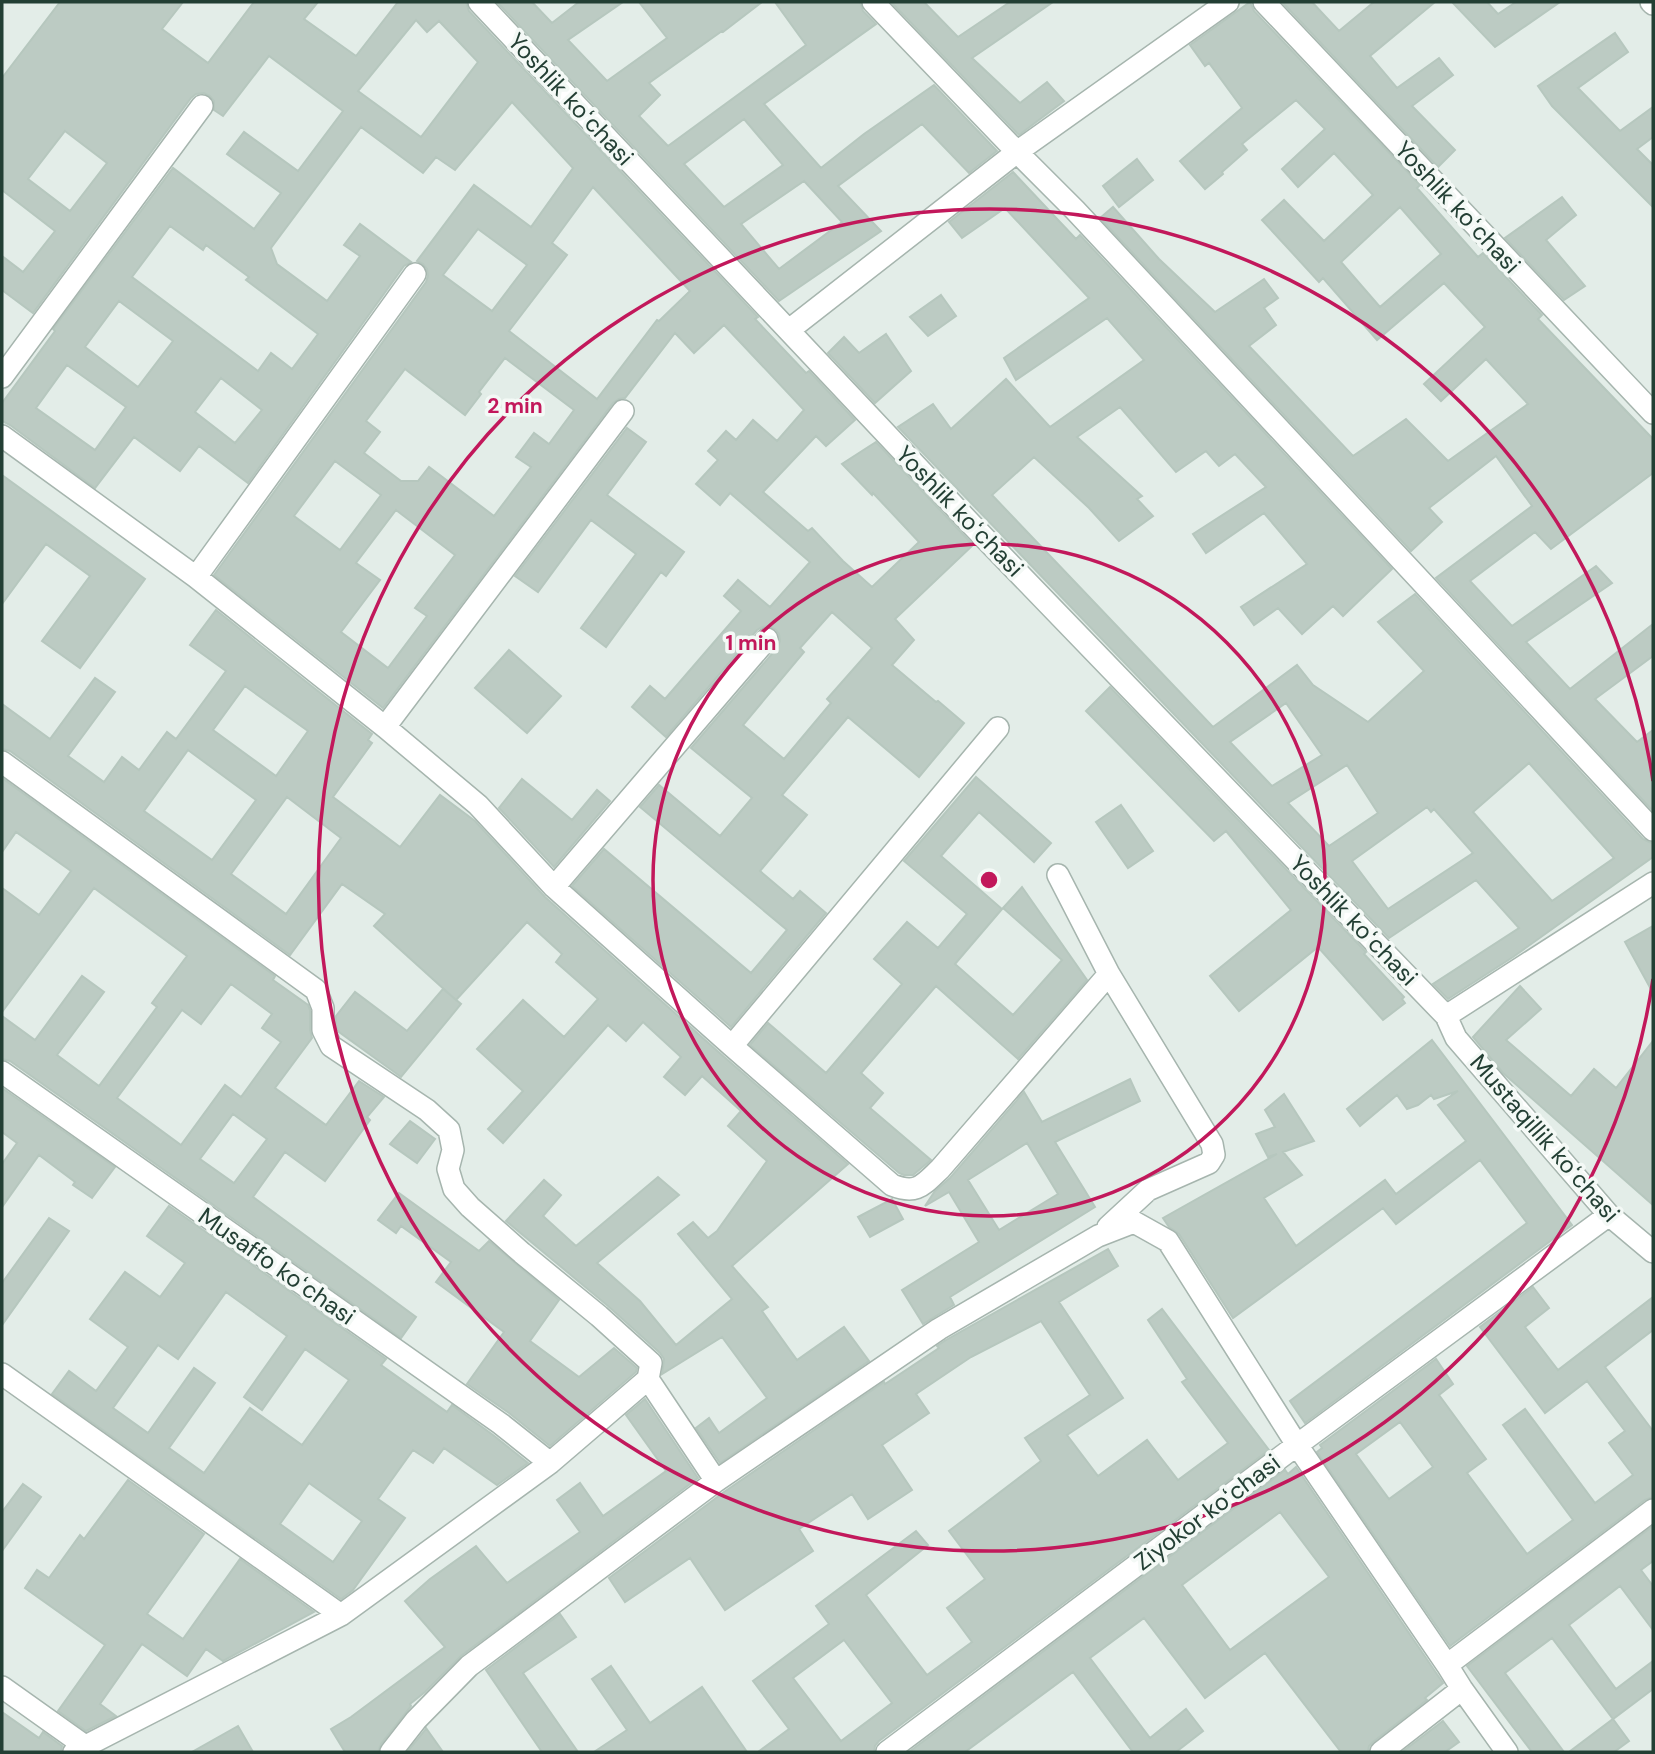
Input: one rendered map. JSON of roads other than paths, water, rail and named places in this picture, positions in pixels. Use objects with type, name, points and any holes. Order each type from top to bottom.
[{"type":"street","name":"Yoshlik koʻchasi","points":[[480,2],[972,525],[1446,1016]]},
{"type":"street","points":[[873,2],[1075,210],[1653,830]]},
{"type":"street","points":[[789,330],[1017,152],[1228,2]]},
{"type":"street","name":"Yoshlik koʻchasi","points":[[1264,2],[1653,413]]},
{"type":"street","points":[[2,377],[202,106]]},
{"type":"street","points":[[195,577],[415,274]]},
{"type":"street","points":[[385,727],[623,411]]},
{"type":"street","points":[[2,436],[195,577],[385,727],[478,805],[554,887],[892,1185],[905,1190],[922,1186],[940,1169],[1109,974]]},
{"type":"street","points":[[554,887],[767,639]]},
{"type":"street","points":[[732,1046],[998,729]]},
{"type":"street","points":[[2,762],[316,990],[323,1008],[323,1030],[331,1046],[427,1110],[449,1130],[453,1150],[448,1169],[454,1189],[470,1207],[651,1363],[648,1379],[550,1463],[341,1615],[79,1749],[2,1687]]},
{"type":"street","points":[[1058,874],[1109,974],[1212,1144],[1214,1154],[1209,1163],[1148,1190],[1098,1236]]},
{"type":"street","points":[[1446,1016],[1653,883]]},
{"type":"street","name":"Mustaqillik koʻchasi","points":[[1446,1016],[1456,1038],[1609,1215],[1653,1252]]},
{"type":"street","name":"Musaffo koʻchasi","points":[[2,1072],[501,1424],[550,1463]]},
{"type":"street","points":[[398,1749],[416,1720],[469,1666],[716,1481],[939,1329],[1098,1236],[1135,1222],[1168,1241],[1297,1445],[1609,1215]]},
{"type":"street","points":[[2,1374],[341,1615]]},
{"type":"street","points":[[648,1379],[716,1481]]},
{"type":"street","name":"Ziyokor koʻchasi","points":[[887,1752],[1297,1445],[1507,1752]]},
{"type":"street","points":[[1447,1665],[1653,1510]]},
{"type":"street","points":[[1381,1752],[1462,1689]]}]
